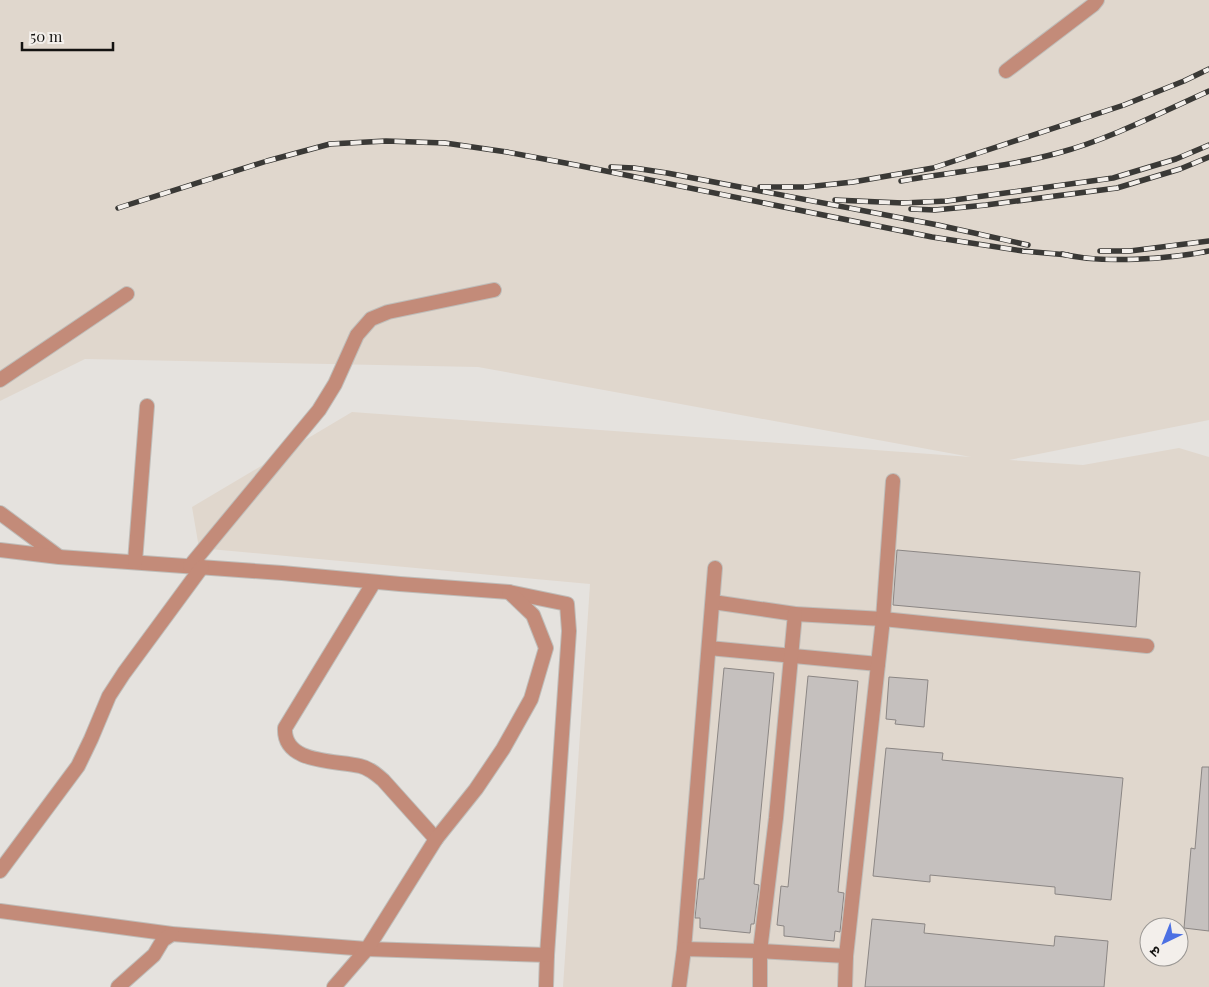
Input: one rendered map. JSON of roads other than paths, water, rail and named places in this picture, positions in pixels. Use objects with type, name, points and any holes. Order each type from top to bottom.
[{"type":"street","points":[[1006,71],[1097,0]]},
{"type":"street","points":[[0,871],[78,766],[109,696],[196,566],[318,410],[336,384],[357,335],[371,319],[388,312],[494,290]]},
{"type":"street","points":[[0,380],[127,294]]},
{"type":"street","points":[[135,562],[147,406]]},
{"type":"street","points":[[845,987],[846,956],[883,619],[893,481]]},
{"type":"street","points":[[0,513],[59,557]]},
{"type":"street","points":[[0,550],[59,557],[196,566],[509,592],[567,604],[569,631],[546,987]]},
{"type":"street","points":[[679,987],[684,949],[715,568]]},
{"type":"street","points":[[374,582],[285,728],[285,738],[289,746],[307,757],[362,766],[373,772],[383,780],[436,839]]},
{"type":"street","points":[[334,987],[367,949],[436,839],[476,789],[503,749],[531,699],[546,648],[533,616],[509,592]]},
{"type":"street","points":[[713,602],[795,614],[883,619],[1147,646]]},
{"type":"street","points":[[760,987],[760,951],[776,818],[795,614]]},
{"type":"street","points":[[709,648],[878,664]]},
{"type":"street","points":[[0,911],[172,934],[367,949],[547,955]]},
{"type":"street","points":[[118,987],[154,955],[163,940],[172,934]]},
{"type":"street","points":[[684,949],[846,956]]},
{"type":"railway","points":[[760,187],[806,187],[853,182],[933,168],[1124,105],[1209,69]]},
{"type":"railway","points":[[901,181],[1000,166],[1058,153],[1097,141],[1209,91]]},
{"type":"railway","points":[[118,208],[267,161],[330,144],[386,141],[445,143],[576,165],[932,237],[1023,251],[1068,255]]},
{"type":"railway","points":[[835,200],[903,203],[947,201],[1113,178],[1176,159],[1209,145]]},
{"type":"railway","points":[[911,209],[935,210],[986,205],[1117,188],[1180,169],[1209,157]]},
{"type":"railway","points":[[611,167],[667,173],[938,225],[1028,245]]},
{"type":"railway","points":[[1100,251],[1130,251],[1209,241]]},
{"type":"railway","points":[[1062,254],[1116,260],[1175,256],[1209,251]]}]
